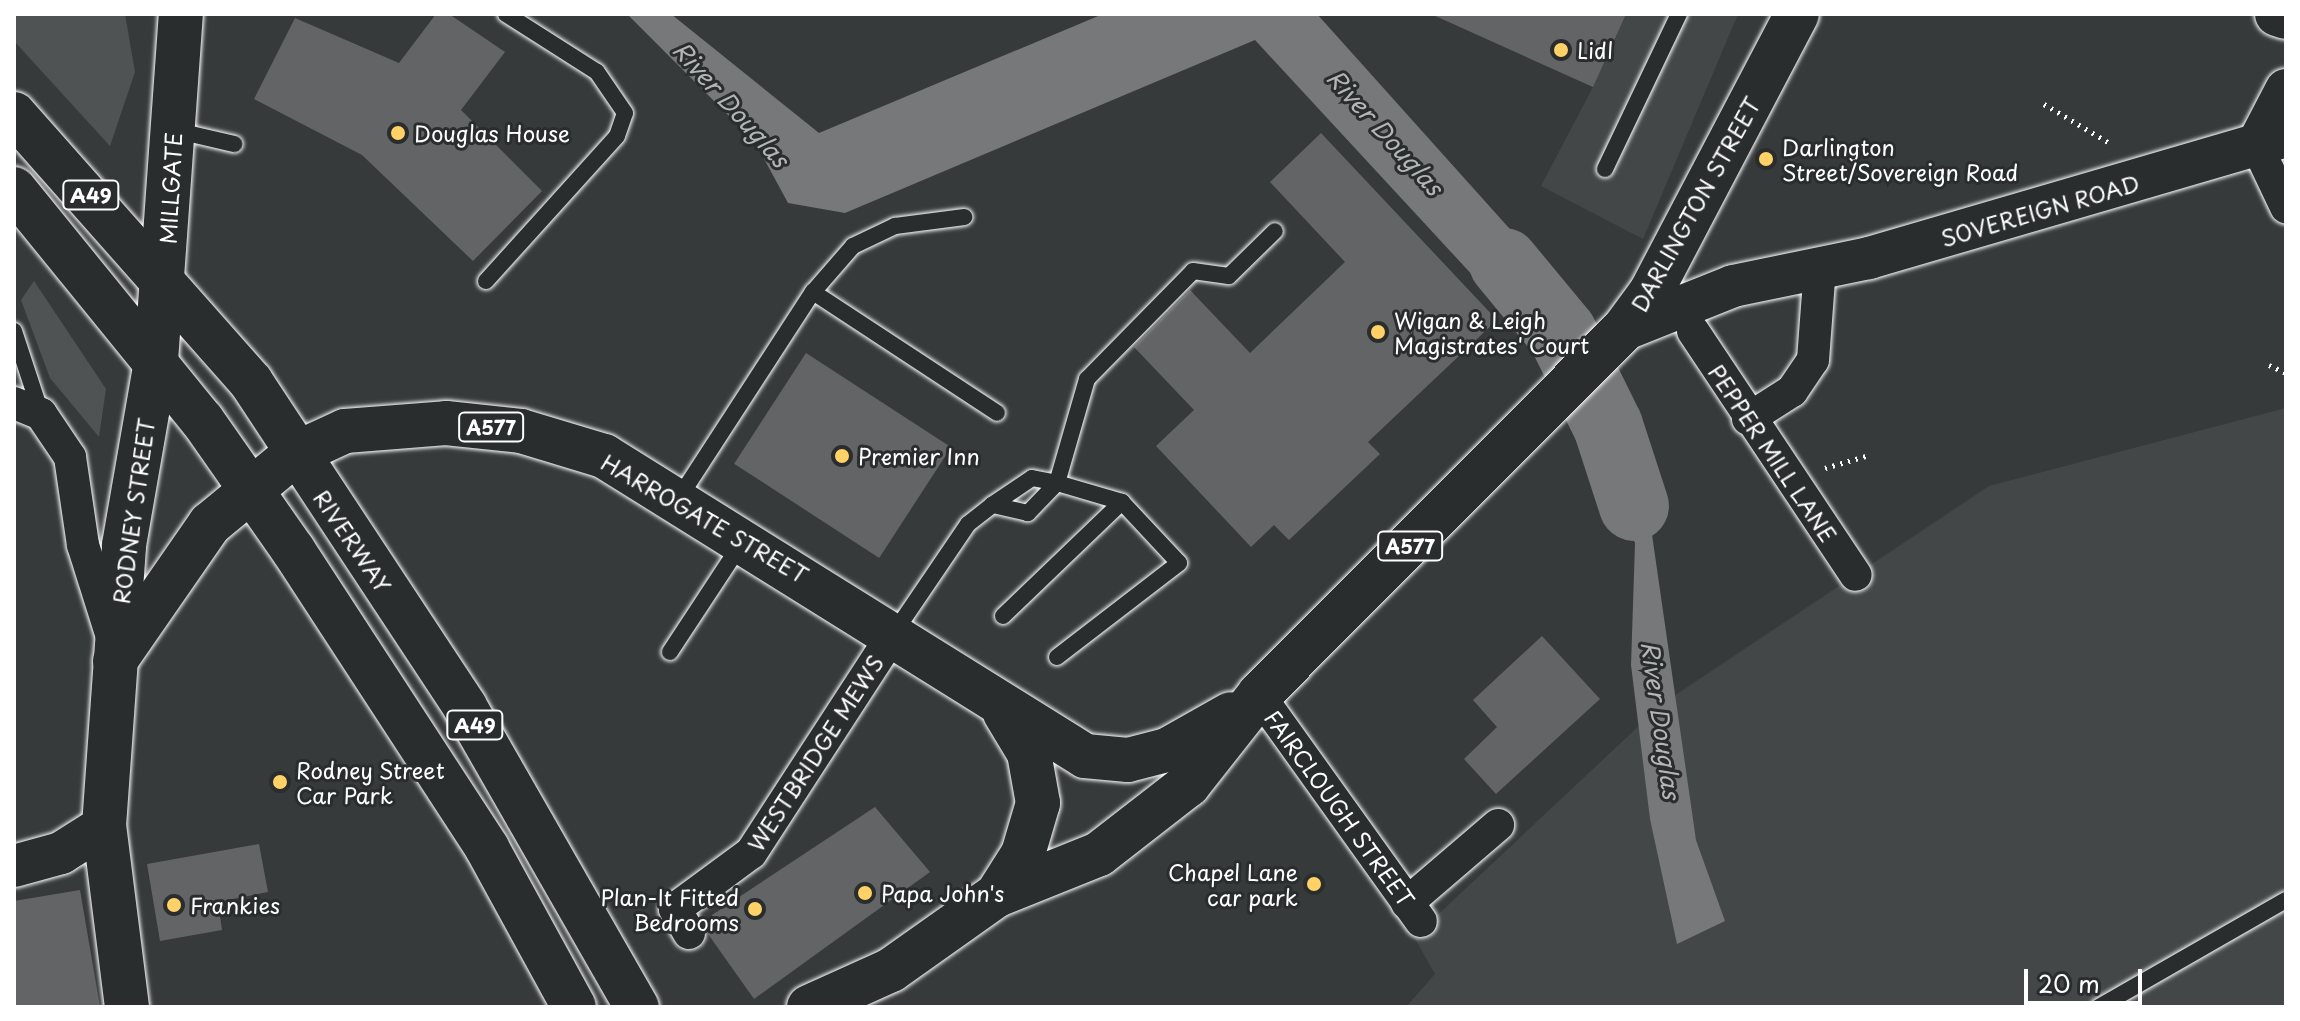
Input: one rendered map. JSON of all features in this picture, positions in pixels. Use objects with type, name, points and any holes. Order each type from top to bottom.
[{"type":"main road","name":"MILLGATE","points":[[156,361],[165,278],[181,14]]},
{"type":"main road","name":"DARLINGTON STREET","points":[[809,1007],[891,970],[997,895],[1099,854],[1188,785],[1259,695],[1562,398],[1611,344],[1651,292],[1797,14]]},
{"type":"main road","points":[[2277,14],[2286,17]]},
{"type":"main road","name":"RIVERWAY","points":[[14,114],[165,278],[251,382],[295,454],[465,707],[637,1007]]},
{"type":"main road","name":"A49","points":[[14,189],[156,361],[250,487],[432,757],[574,1007]]},
{"type":"main road","name":"RODNEY STREET","points":[[127,1007],[104,826],[115,655],[132,489],[156,361]]},
{"type":"main road","name":"HARROGATE STREET","points":[[295,454],[369,427],[483,426],[604,456],[679,498],[894,633],[994,698],[1059,746],[1111,761],[1167,750],[1259,695]]},
{"type":"main road","name":"RODNEY STREET","points":[[115,655],[196,540],[250,487],[295,454]]},
{"type":"main road","name":"HARROGATE STREET","points":[[994,698],[1029,753],[1038,803],[1023,854],[997,895]]},
{"type":"main road","name":"DARLINGTON STREET","points":[[859,1007],[891,970]]},
{"type":"street","points":[[2286,90],[2271,141],[2286,207]]},
{"type":"street","name":"SOVEREIGN ROAD","points":[[1611,344],[1733,286],[1820,266],[2271,141]]},
{"type":"street","points":[[1748,419],[1792,391],[1813,360],[1820,266]]},
{"type":"street","name":"PEPPER MILL LANE","points":[[1693,331],[1748,419],[1856,575]]},
{"type":"street","points":[[28,408],[70,457],[83,545],[115,655]]},
{"type":"street","name":"WESTBRIDGE MEWS","points":[[689,933],[675,909],[751,853],[894,633]]},
{"type":"street","name":"FAIRCLOUGH STREET","points":[[1259,695],[1414,912],[1498,825]]},
{"type":"street","points":[[14,866],[61,853],[104,826]]},
{"type":"lane","points":[[486,281],[617,136],[625,113],[597,72],[506,14]]},
{"type":"lane","points":[[1605,169],[1679,14]]},
{"type":"lane","points":[[174,130],[234,144]]},
{"type":"lane","points":[[679,498],[813,292],[872,234],[964,217]]},
{"type":"lane","points":[[992,505],[1028,513],[1057,483],[1097,364],[1193,271],[1229,276],[1275,231]]},
{"type":"lane","points":[[813,292],[997,413]]},
{"type":"lane","points":[[14,331],[28,408]]},
{"type":"lane","points":[[894,633],[943,554],[992,505],[1032,478],[1122,502],[1179,563],[1057,657]]},
{"type":"lane","points":[[1003,616],[1122,502]]},
{"type":"lane","points":[[670,652],[744,539]]},
{"type":"lane","points":[[2099,1007],[2286,900]]},
{"type":"path","points":[[2044,104],[2120,151]]},
{"type":"path","points":[[2269,365],[2286,373]]},
{"type":"path","points":[[1818,472],[1866,456]]},
{"type":"shaded area","points":[[14,14],[125,14],[135,72],[110,146],[14,41]]},
{"type":"shaded area","points":[[1431,14],[1738,14],[1643,239],[1541,186],[1593,87]]},
{"type":"shaded area","points":[[34,281],[106,389],[99,437],[50,378],[21,300]]},
{"type":"shaded area","points":[[2286,408],[2286,1007],[1406,1007],[1435,974],[1414,937],[1641,724],[1650,819],[1724,921],[1696,840],[1671,698],[1989,486]]},
{"type":"water","points":[[627,14],[671,14],[819,133],[1103,14],[1317,14],[1586,314],[1549,358],[1255,40],[845,213],[788,203],[755,142]]},
{"type":"water","points":[[1612,406],[1643,472],[1696,840],[1725,921],[1677,944],[1650,819],[1631,665],[1635,543],[1585,434]]},
{"type":"building","name":"Douglas House","points":[[436,14],[449,14],[505,52],[461,110],[542,191],[473,261],[362,155],[254,99],[295,18],[399,63]]},
{"type":"building","name":"Lidl","points":[[1431,14],[1626,14],[1593,87]]},
{"type":"building","name":"Wigan & Leigh Magistrates' Court","points":[[1321,133],[1497,320],[1368,442],[1380,454],[1289,540],[1274,525],[1251,547],[1156,446],[1194,410],[1134,347],[1190,290],[1250,353],[1345,262],[1270,182]]},
{"type":"building","name":"Premier Inn","points":[[806,353],[951,447],[879,558],[734,464]]},
{"type":"building","points":[[1542,636],[1600,699],[1496,794],[1464,759],[1497,727],[1473,700]]},
{"type":"building","points":[[875,807],[930,872],[754,999],[708,934],[712,915]]},
{"type":"building","points":[[259,844],[268,892],[218,902],[222,930],[160,941],[147,864]]},
{"type":"building","points":[[80,890],[100,1007],[14,1007],[14,901]]},
{"type":"waterway","name":"River Douglas","points":[[1504,263],[1562,333],[1608,426],[1634,506]]},
{"type":"place","name":"Lidl","points":[[1561,50]]},
{"type":"place","name":"Douglas House","points":[[398,133]]},
{"type":"place","name":"Darlington Street/Sovereign Road","points":[[1766,159]]},
{"type":"place","name":"Wigan & Leigh Magistrates' Court","points":[[1378,332]]},
{"type":"place","name":"Premier Inn","points":[[842,456]]},
{"type":"place","name":"Rodney Street Car Park","points":[[280,782]]},
{"type":"place","name":"Chapel Lane car park","points":[[1314,884]]},
{"type":"place","name":"Papa John's","points":[[865,893]]},
{"type":"place","name":"Frankies","points":[[174,905]]},
{"type":"place","name":"Plan-It Fitted Bedrooms","points":[[755,909]]}]
